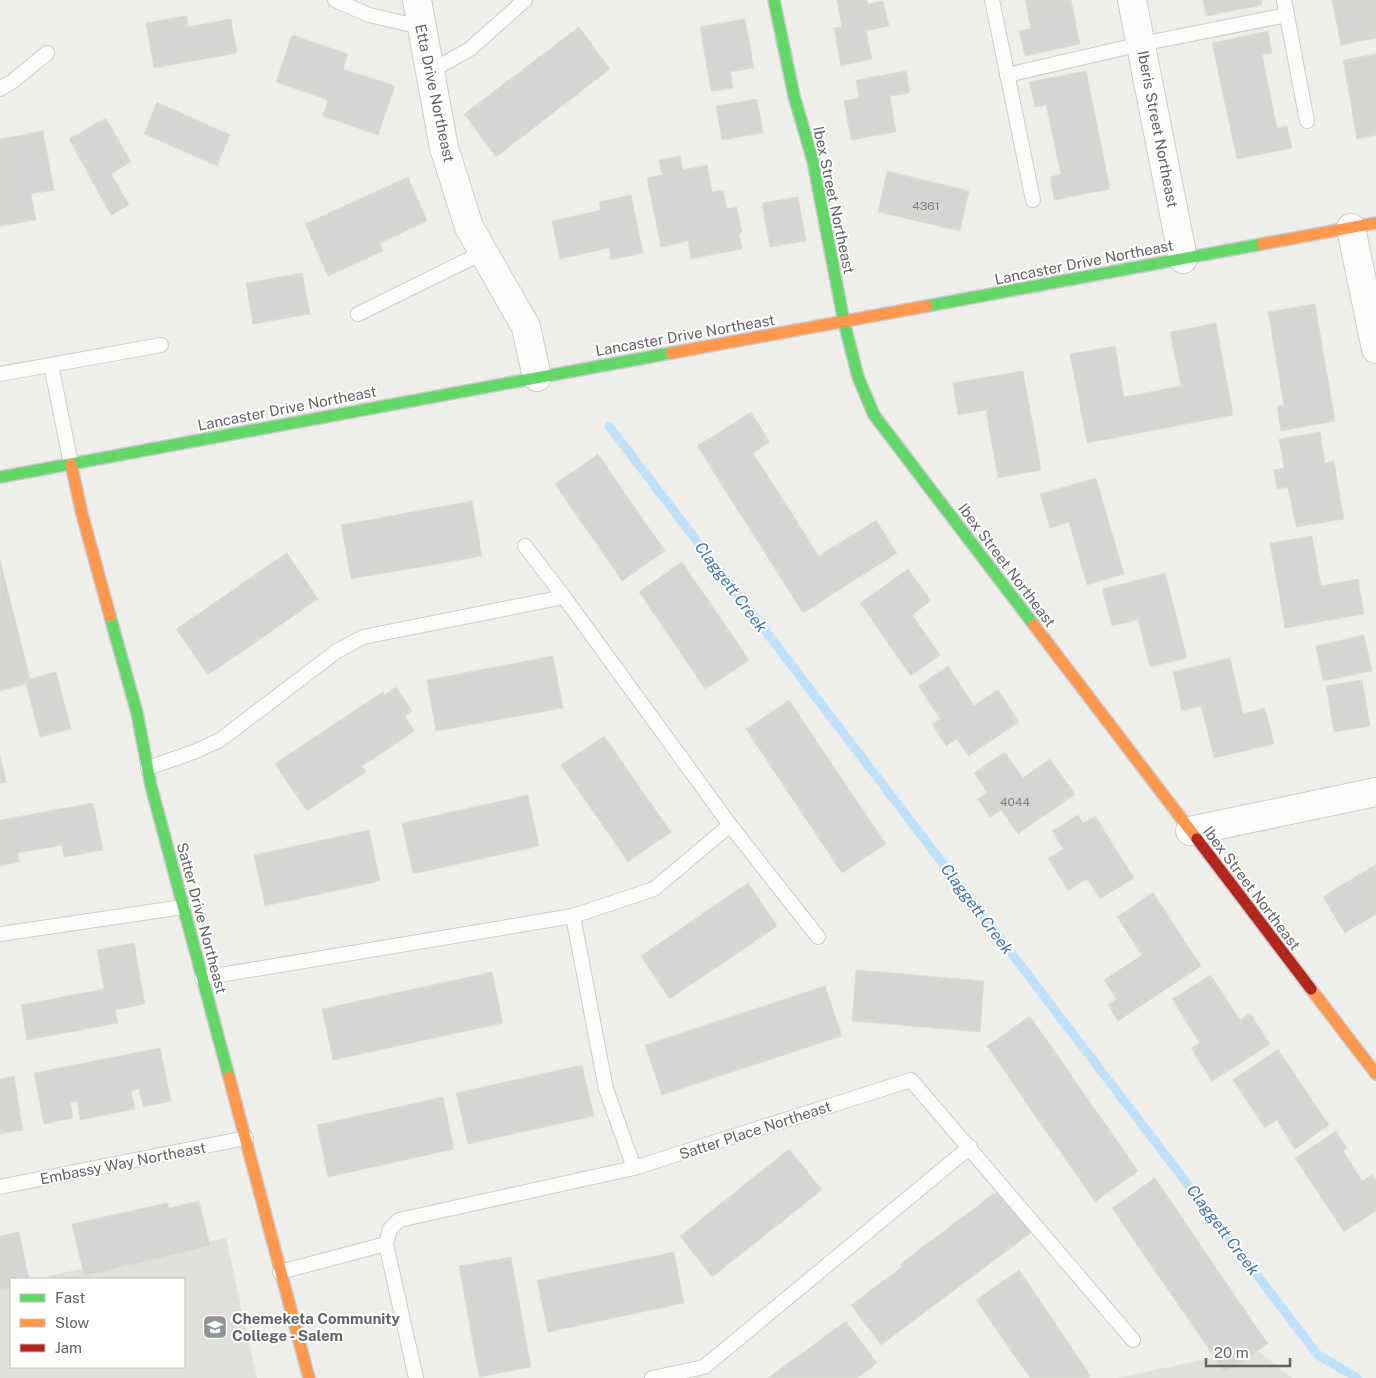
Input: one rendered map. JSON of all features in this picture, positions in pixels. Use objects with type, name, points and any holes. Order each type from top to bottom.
[{"type":"street","name":"Etta Drive Northeast","points":[[417,0],[444,148],[470,227],[526,327],[537,377]]},
{"type":"street","name":"Ibex Street Northeast","points":[[774,0],[794,96],[813,160],[844,322],[858,377],[874,415],[1376,1074]]},
{"type":"street","name":"Iberis Street Northeast","points":[[1132,0],[1183,259]]},
{"type":"street","name":"Lancaster Drive Northeast","points":[[0,477],[1364,225]]},
{"type":"street","points":[[1364,225],[1376,349]]},
{"type":"street","name":"Satter Drive Northeast","points":[[71,464],[85,523],[137,713],[148,768],[183,907],[309,1378]]},
{"type":"street","points":[[1190,831],[1376,792]]},
{"type":"lane","points":[[335,0],[369,15],[421,27]]},
{"type":"lane","points":[[429,72],[470,49],[525,0]]},
{"type":"lane","points":[[992,0],[1033,200]]},
{"type":"lane","points":[[1284,0],[1307,121]]},
{"type":"lane","points":[[1008,74],[1141,44],[1287,15]]},
{"type":"lane","points":[[0,89],[47,53]]},
{"type":"lane","points":[[358,314],[484,252]]},
{"type":"lane","points":[[0,374],[161,345]]},
{"type":"lane","points":[[51,365],[71,464]]},
{"type":"lane","points":[[524,546],[564,597],[730,825],[818,937]]},
{"type":"lane","points":[[148,768],[196,751],[220,740],[337,651],[363,637],[564,597]]},
{"type":"lane","points":[[202,978],[573,916],[654,889],[730,825]]},
{"type":"lane","points":[[0,934],[183,907]]},
{"type":"lane","points":[[573,916],[606,1089],[634,1168]]},
{"type":"lane","name":"Satter Place Northeast","points":[[386,1244],[390,1229],[399,1220],[634,1168],[911,1080],[1133,1340]]},
{"type":"lane","name":"Embassy Way Northeast","points":[[0,1188],[246,1138]]},
{"type":"lane","points":[[652,1378],[704,1367],[970,1147]]},
{"type":"lane","points":[[280,1272],[386,1244],[416,1378]]},
{"type":"shaded area","name":"Chemeketa Community College - Salem","points":[[226,1238],[257,1378],[0,1378],[0,1287],[10,1284],[10,1368],[185,1368],[185,1278],[39,1278]]},
{"type":"shaded area","points":[[1256,1349],[1292,1378],[1116,1378]]},
{"type":"building","points":[[837,0],[867,0],[868,4],[883,1],[889,26],[866,31],[872,59],[841,66],[834,28],[842,27]]},
{"type":"building","points":[[1025,0],[1071,0],[1080,44],[1025,56],[1019,31],[1031,29]]},
{"type":"building","points":[[1203,0],[1261,0],[1262,5],[1206,16]]},
{"type":"building","points":[[1332,0],[1376,0],[1376,38],[1341,45]]},
{"type":"building","points":[[187,16],[188,27],[231,19],[237,53],[154,68],[146,23]]},
{"type":"building","points":[[745,19],[754,68],[730,72],[733,88],[711,91],[700,27]]},
{"type":"building","points":[[579,27],[610,69],[496,157],[464,114]]},
{"type":"building","points":[[1268,31],[1272,53],[1262,55],[1277,128],[1287,126],[1292,148],[1237,159],[1212,43]]},
{"type":"building","points":[[292,35],[348,54],[343,69],[395,86],[378,135],[323,116],[328,100],[276,82]]},
{"type":"building","points":[[1376,54],[1376,135],[1357,139],[1343,60]]},
{"type":"building","points":[[906,71],[910,93],[890,96],[896,132],[851,140],[844,101],[859,98],[856,80]]},
{"type":"building","points":[[1086,71],[1110,189],[1054,200],[1050,177],[1061,174],[1046,105],[1035,107],[1029,82]]},
{"type":"building","points":[[757,99],[763,133],[722,140],[716,106]]},
{"type":"building","points":[[157,102],[230,135],[217,166],[144,134]]},
{"type":"building","points":[[106,118],[131,162],[111,174],[129,205],[111,215],[69,139]]},
{"type":"building","points":[[43,131],[54,190],[31,194],[36,220],[0,226],[0,139]]},
{"type":"building","points":[[680,156],[683,170],[707,165],[712,192],[723,190],[727,209],[737,207],[742,233],[739,233],[742,249],[691,259],[688,241],[661,247],[647,178],[662,175],[659,160]]},
{"type":"building","points":[[887,171],[969,191],[960,231],[878,212]]},
{"type":"building","points":[[408,177],[427,221],[380,243],[383,251],[328,276],[305,224]]},
{"type":"building","points":[[631,195],[643,253],[611,260],[609,248],[560,259],[552,221],[601,210],[599,202]]},
{"type":"building","points":[[798,197],[806,241],[770,247],[762,203]]},
{"type":"building","points":[[302,273],[310,314],[253,324],[246,283]]},
{"type":"building","points":[[1315,304],[1335,421],[1281,431],[1277,406],[1284,405],[1268,312]]},
{"type":"building","points":[[1216,323],[1233,415],[1087,443],[1070,354],[1115,346],[1124,397],[1181,386],[1170,332]]},
{"type":"building","points":[[1023,371],[1041,470],[998,478],[986,410],[958,415],[953,383]]},
{"type":"building","points":[[751,412],[770,442],[753,453],[819,556],[876,520],[897,553],[803,613],[697,446]]},
{"type":"building","points":[[1320,432],[1325,463],[1334,461],[1344,519],[1296,527],[1288,487],[1277,489],[1274,470],[1284,468],[1279,439]]},
{"type":"building","points":[[598,454],[665,551],[622,581],[555,484]]},
{"type":"building","points":[[1096,478],[1124,574],[1087,585],[1069,522],[1050,528],[1040,494]]},
{"type":"building","points":[[472,501],[482,556],[351,579],[341,525]]},
{"type":"building","points":[[1312,536],[1321,586],[1358,579],[1364,614],[1285,628],[1270,543]]},
{"type":"building","points":[[287,553],[318,599],[208,675],[176,629]]},
{"type":"building","points":[[0,560],[30,679],[56,672],[71,729],[40,737],[26,684],[0,691]]},
{"type":"building","points":[[682,562],[749,660],[705,689],[639,592]]},
{"type":"building","points":[[908,569],[931,601],[912,615],[940,655],[911,676],[860,603]]},
{"type":"building","points":[[1165,573],[1187,658],[1150,667],[1138,620],[1112,626],[1102,589]]},
{"type":"building","points":[[1364,635],[1372,671],[1323,681],[1316,646]]},
{"type":"building","points":[[553,656],[563,708],[436,731],[427,680]]},
{"type":"building","points":[[1230,658],[1243,714],[1265,708],[1274,744],[1214,758],[1201,706],[1182,711],[1173,672]]},
{"type":"building","points":[[948,666],[974,706],[998,690],[1019,722],[968,756],[957,739],[946,746],[932,724],[940,719],[918,686]]},
{"type":"building","points":[[1362,680],[1370,726],[1334,732],[1326,686]]},
{"type":"building","points":[[396,687],[412,711],[405,716],[414,731],[362,766],[366,772],[307,811],[275,764],[383,692],[385,695]]},
{"type":"building","points":[[789,700],[886,844],[842,873],[746,729]]},
{"type":"building","points":[[604,736],[671,832],[628,862],[561,765]]},
{"type":"building","points":[[1005,752],[1023,778],[1050,759],[1075,794],[1018,834],[1001,810],[990,818],[978,799],[987,793],[974,773]]},
{"type":"building","points":[[0,754],[6,782],[0,783]]},
{"type":"building","points":[[528,795],[539,846],[413,874],[402,823]]},
{"type":"building","points":[[93,803],[103,850],[64,857],[62,845],[18,853],[19,862],[0,866],[0,820]]},
{"type":"building","points":[[1078,815],[1083,823],[1095,816],[1134,878],[1100,899],[1087,879],[1068,891],[1048,858],[1063,849],[1052,831]]},
{"type":"building","points":[[369,830],[380,881],[265,906],[254,855]]},
{"type":"building","points":[[1376,864],[1376,914],[1345,933],[1323,897]]},
{"type":"building","points":[[748,883],[777,926],[670,999],[641,956]]},
{"type":"building","points":[[1153,892],[1201,966],[1118,1021],[1108,1005],[1116,999],[1104,980],[1142,955],[1117,917]]},
{"type":"building","points":[[134,943],[145,1004],[115,1010],[118,1023],[27,1040],[21,1005],[104,989],[97,950]]},
{"type":"building","points":[[856,970],[984,981],[980,1032],[852,1021]]},
{"type":"building","points":[[492,972],[503,1023],[333,1060],[322,1009]]},
{"type":"building","points":[[1211,975],[1240,1020],[1250,1013],[1270,1044],[1212,1081],[1191,1048],[1200,1043],[1172,999]]},
{"type":"building","points":[[825,986],[842,1036],[662,1095],[645,1045]]},
{"type":"building","points":[[1030,1016],[1138,1171],[1095,1202],[987,1046]]},
{"type":"building","points":[[160,1048],[171,1101],[143,1107],[139,1089],[131,1091],[135,1109],[80,1120],[77,1101],[70,1103],[73,1118],[44,1124],[34,1073]]},
{"type":"building","points":[[1278,1049],[1329,1125],[1295,1149],[1277,1120],[1265,1128],[1233,1080]]},
{"type":"building","points":[[582,1065],[594,1116],[468,1144],[456,1093]]},
{"type":"building","points":[[14,1076],[23,1130],[0,1134],[0,1079]]},
{"type":"building","points":[[443,1097],[454,1149],[328,1177],[317,1125]]},
{"type":"building","points":[[1336,1131],[1347,1148],[1343,1151],[1362,1181],[1372,1175],[1376,1181],[1376,1211],[1344,1232],[1295,1158]]},
{"type":"building","points":[[789,1149],[822,1190],[712,1277],[680,1236]]},
{"type":"building","points":[[1155,1178],[1268,1344],[1225,1373],[1112,1208]]},
{"type":"building","points":[[1000,1189],[1032,1232],[881,1345],[851,1305],[902,1267],[900,1264]]},
{"type":"building","points":[[199,1201],[210,1246],[84,1276],[72,1224],[167,1203],[169,1208]]},
{"type":"building","points":[[19,1232],[29,1278],[10,1278],[10,1288],[0,1291],[0,1236]]},
{"type":"building","points":[[674,1252],[684,1303],[548,1332],[537,1280]]},
{"type":"building","points":[[511,1257],[531,1367],[479,1377],[459,1266]]},
{"type":"building","points":[[1019,1270],[1091,1376],[1088,1378],[1030,1378],[976,1300]]},
{"type":"building","points":[[846,1321],[877,1363],[857,1378],[768,1378]]},
{"type":"waterway","name":"Claggett Creek","points":[[609,426],[1318,1355],[1357,1378]]},
{"type":"traffic: fast","points":[[774,0],[794,96],[813,161],[844,322],[858,377],[874,415],[1034,625]]},
{"type":"traffic: fast","points":[[927,306],[1262,244]]},
{"type":"traffic: fast","points":[[0,477],[671,353]]},
{"type":"traffic: fast","points":[[110,616],[137,713],[151,786],[229,1077]]},
{"type":"traffic: slow","points":[[1262,244],[1376,223]]},
{"type":"traffic: slow","points":[[671,353],[927,306]]},
{"type":"traffic: slow","points":[[71,464],[82,514],[110,616]]},
{"type":"traffic: slow","points":[[1034,625],[1197,839]]},
{"type":"traffic: slow","points":[[1311,989],[1376,1074]]},
{"type":"traffic: slow","points":[[229,1077],[309,1378]]},
{"type":"traffic: jam","points":[[1197,839],[1311,989]]},
{"type":"place","name":"Chemeketa Community College - Salem","points":[[215,1327]]}]
